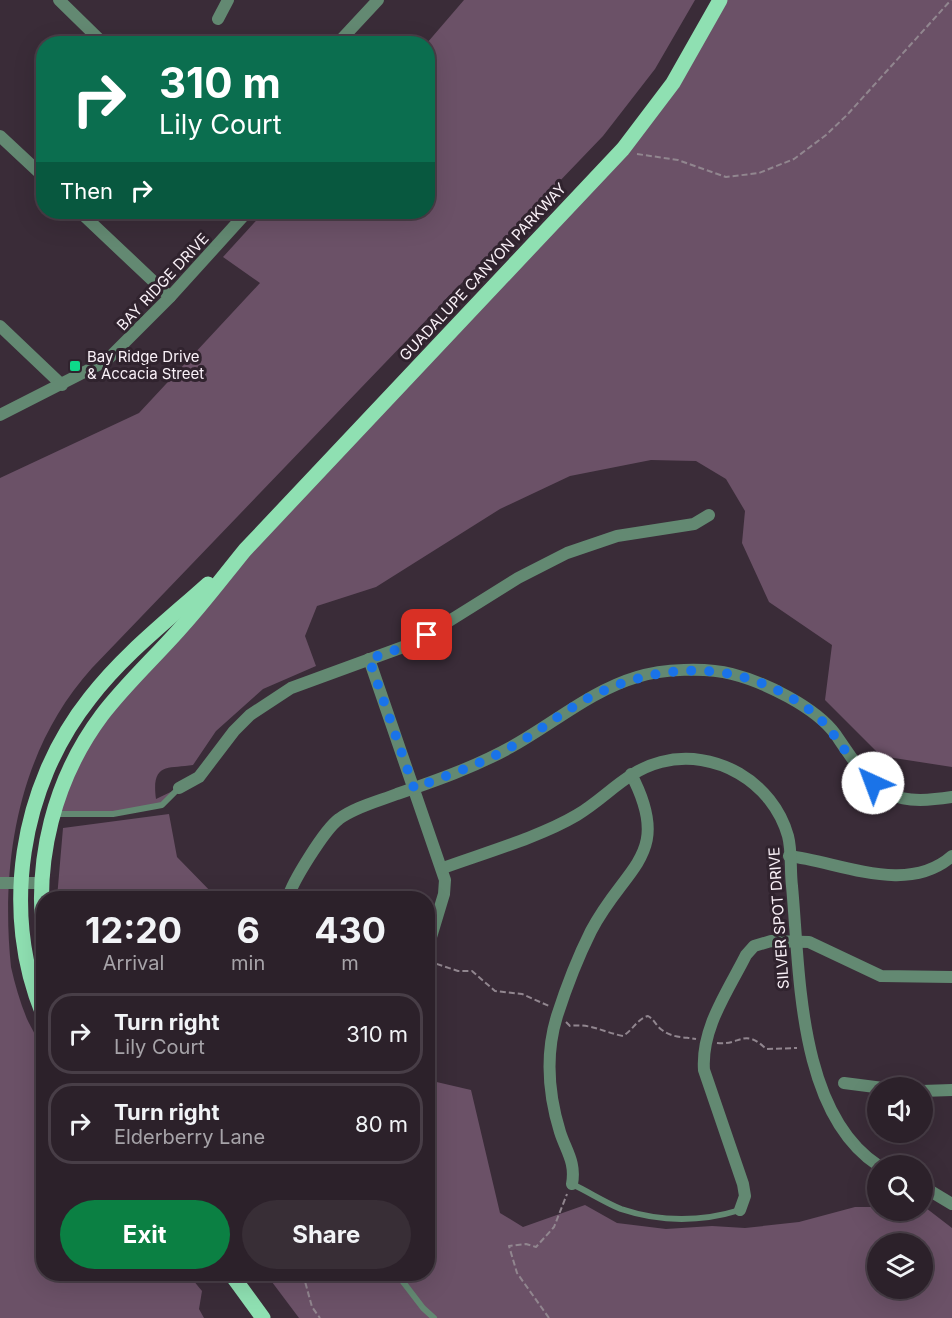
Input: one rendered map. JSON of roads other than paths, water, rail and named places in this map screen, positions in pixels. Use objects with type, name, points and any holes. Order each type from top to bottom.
[{"type":"main road","name":"GUADALUPE CANYON PARKWAY","points":[[36,991],[27,962],[20,912],[20,882],[34,804],[51,762],[77,715],[120,664],[245,550],[623,149],[678,76],[720,0]]},
{"type":"main road","name":"GUADALUPE CANYON PARKWAY","points":[[42,891],[53,814],[68,772],[93,727],[121,692],[195,612],[245,550]]},
{"type":"main road","points":[[236,1281],[263,1318]]},
{"type":"street","points":[[58,0],[96,36]]},
{"type":"street","points":[[218,19],[228,0]]},
{"type":"street","points":[[344,36],[378,0]]},
{"type":"street","points":[[0,136],[36,170]]},
{"type":"street","points":[[87,219],[170,297]]},
{"type":"street","name":"BAY RIDGE DRIVE","points":[[0,415],[106,361],[170,297],[241,219]]},
{"type":"street","points":[[0,326],[62,385]]},
{"type":"street","points":[[179,788],[199,777],[234,731],[268,701],[302,683],[414,643],[518,578],[567,553],[617,536],[694,524],[709,515]]},
{"type":"street","points":[[369,659],[443,868],[444,894],[435,924]]},
{"type":"street","points":[[290,891],[292,884],[338,819],[510,748],[592,697],[637,676],[675,670],[729,673],[762,683],[811,711],[836,735],[860,772],[879,788],[913,801],[948,797]]},
{"type":"street","name":"SILVER SPOT DRIVE","points":[[443,868],[577,815],[631,774],[662,762],[680,759],[707,761],[734,770],[764,793],[775,806],[789,839],[801,1005],[809,1045],[838,1122],[867,1157]]},
{"type":"street","points":[[572,1184],[574,1170],[557,1124],[549,1076],[551,1036],[557,1014],[591,931],[637,863],[646,843],[648,811],[631,774]]},
{"type":"street","points":[[789,856],[828,861],[876,874],[897,875],[926,872],[952,856]]},
{"type":"street","points":[[0,883],[42,883]]},
{"type":"street","points":[[740,1210],[745,1196],[743,1184],[704,1070],[705,1041],[708,1030],[746,955],[754,946],[771,941],[797,940],[815,943],[881,976],[952,977]]},
{"type":"street","points":[[844,1083],[867,1086]]},
{"type":"street","points":[[933,1091],[952,1090]]},
{"type":"street","points":[[933,1193],[952,1204]]},
{"type":"lane","points":[[53,814],[113,814],[162,805],[179,788]]},
{"type":"lane","points":[[572,1184],[621,1208],[662,1218],[704,1218],[740,1210]]},
{"type":"lane","points":[[402,1281],[423,1308],[434,1318]]},
{"type":"place","name":"Bay Ridge Drive & Accacia Street","points":[[75,366]]}]
